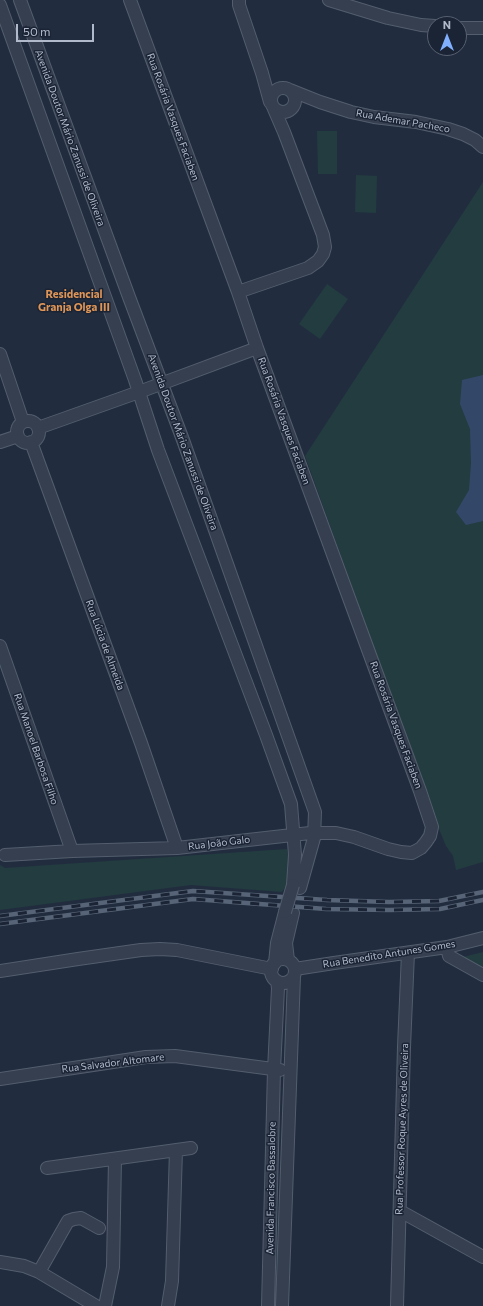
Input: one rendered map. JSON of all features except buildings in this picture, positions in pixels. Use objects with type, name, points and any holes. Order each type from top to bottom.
[{"type":"street","points":[[4,0],[1,9],[17,11],[21,3]]},
{"type":"street","name":"Rua Rosária Vasques Faciaben","points":[[130,0],[420,791],[432,827],[430,836],[426,842]]},
{"type":"street","points":[[238,292],[308,268],[318,261],[323,254],[325,247],[322,235],[284,132],[272,105],[239,5],[239,0]]},
{"type":"street","points":[[329,0],[388,18],[427,25]]},
{"type":"street","name":"Avenida Doutor Mário Zanussi de Oliveira","points":[[21,3],[183,440],[315,812],[315,833],[297,886]]},
{"type":"street","name":"Avenida Doutor Mário Zanussi de Oliveira","points":[[1,9],[139,392],[158,450],[291,804],[297,886]]},
{"type":"street","points":[[467,28],[483,28]]},
{"type":"street","name":"Rua Ademar Pacheco","points":[[262,73],[267,79],[274,83],[320,102],[351,112],[374,117],[416,122],[448,129],[475,140],[483,147]]},
{"type":"street","points":[[272,105],[272,94],[274,90],[278,88],[288,89],[295,96],[292,107],[285,119],[284,132]]},
{"type":"street","name":"Rua Ademar Pacheco","points":[[292,107],[306,100],[320,102]]},
{"type":"street","points":[[272,105],[282,112],[292,107]]},
{"type":"street","points":[[38,428],[257,348]]},
{"type":"street","points":[[0,354],[23,422]]},
{"type":"street","points":[[23,422],[32,422],[38,428],[38,437],[31,442],[26,443],[18,436],[17,429],[23,422]]},
{"type":"street","points":[[0,442],[18,436]]},
{"type":"street","name":"Rua Lúcia de Almeida","points":[[31,442],[141,743],[177,848]]},
{"type":"street","name":"Rua Manoel Barbosa Filho","points":[[0,646],[72,851]]},
{"type":"street","name":"Rua João Galo","points":[[6,855],[72,851],[177,848],[294,834],[315,833],[354,837],[388,850],[412,853],[421,848],[426,842]]},
{"type":"street","points":[[0,971],[142,950],[177,950],[273,966],[281,960],[293,969],[290,982],[283,983],[277,981],[272,976],[273,966],[277,943],[289,913],[297,886]]},
{"type":"street","name":"Avenida Francisco Bassalobre","points":[[282,1306],[291,1071],[293,969],[286,943],[289,913]]},
{"type":"street","name":"Rua Benedito Antunes Gomes","points":[[293,969],[447,947],[483,938]]},
{"type":"street","points":[[447,947],[449,956],[483,974]]},
{"type":"street","name":"Rua Professor Roque Ayres de Oliveira","points":[[397,1306],[408,953]]},
{"type":"street","name":"Avenida Francisco Bassalobre","points":[[268,1306],[277,981]]},
{"type":"street","name":"Rua Salvador Altomare","points":[[0,1082],[146,1057],[175,1056],[274,1070]]},
{"type":"street","points":[[274,1070],[291,1071]]},
{"type":"street","points":[[48,1168],[190,1148]]},
{"type":"street","points":[[168,1306],[172,1281],[176,1150]]},
{"type":"street","points":[[105,1306],[113,1267],[115,1159]]},
{"type":"street","points":[[400,1212],[483,1257]]},
{"type":"street","points":[[38,1272],[68,1221],[81,1218],[99,1228]]},
{"type":"street","points":[[399,1225],[430,1228]]},
{"type":"street","points":[[0,1262],[24,1266],[38,1272],[96,1306]]},
{"type":"green space","points":[[317,131],[337,131],[337,174],[318,174]]},
{"type":"green space","points":[[356,175],[377,176],[376,213],[355,212]]},
{"type":"green space","points":[[483,182],[483,862],[456,870],[453,856],[446,846],[441,834],[305,456]]},
{"type":"green space","points":[[327,284],[348,299],[320,339],[299,324]]},
{"type":"green space","points":[[287,849],[290,868],[289,881],[282,892],[191,885],[0,910],[0,865],[5,868]]},
{"type":"green space","points":[[483,952],[483,967],[463,957]]},
{"type":"water","points":[[483,375],[483,521],[466,525],[456,512],[469,490],[471,463],[470,429],[460,404],[462,380]]},
{"type":"railway","points":[[0,916],[193,891],[327,900],[389,902],[439,901],[483,892]]},
{"type":"railway","points":[[0,924],[193,899],[326,909],[389,910],[440,909],[483,900]]},
{"type":"district","name":"Residencial Granja Olga III","points":[[74,300]]}]
